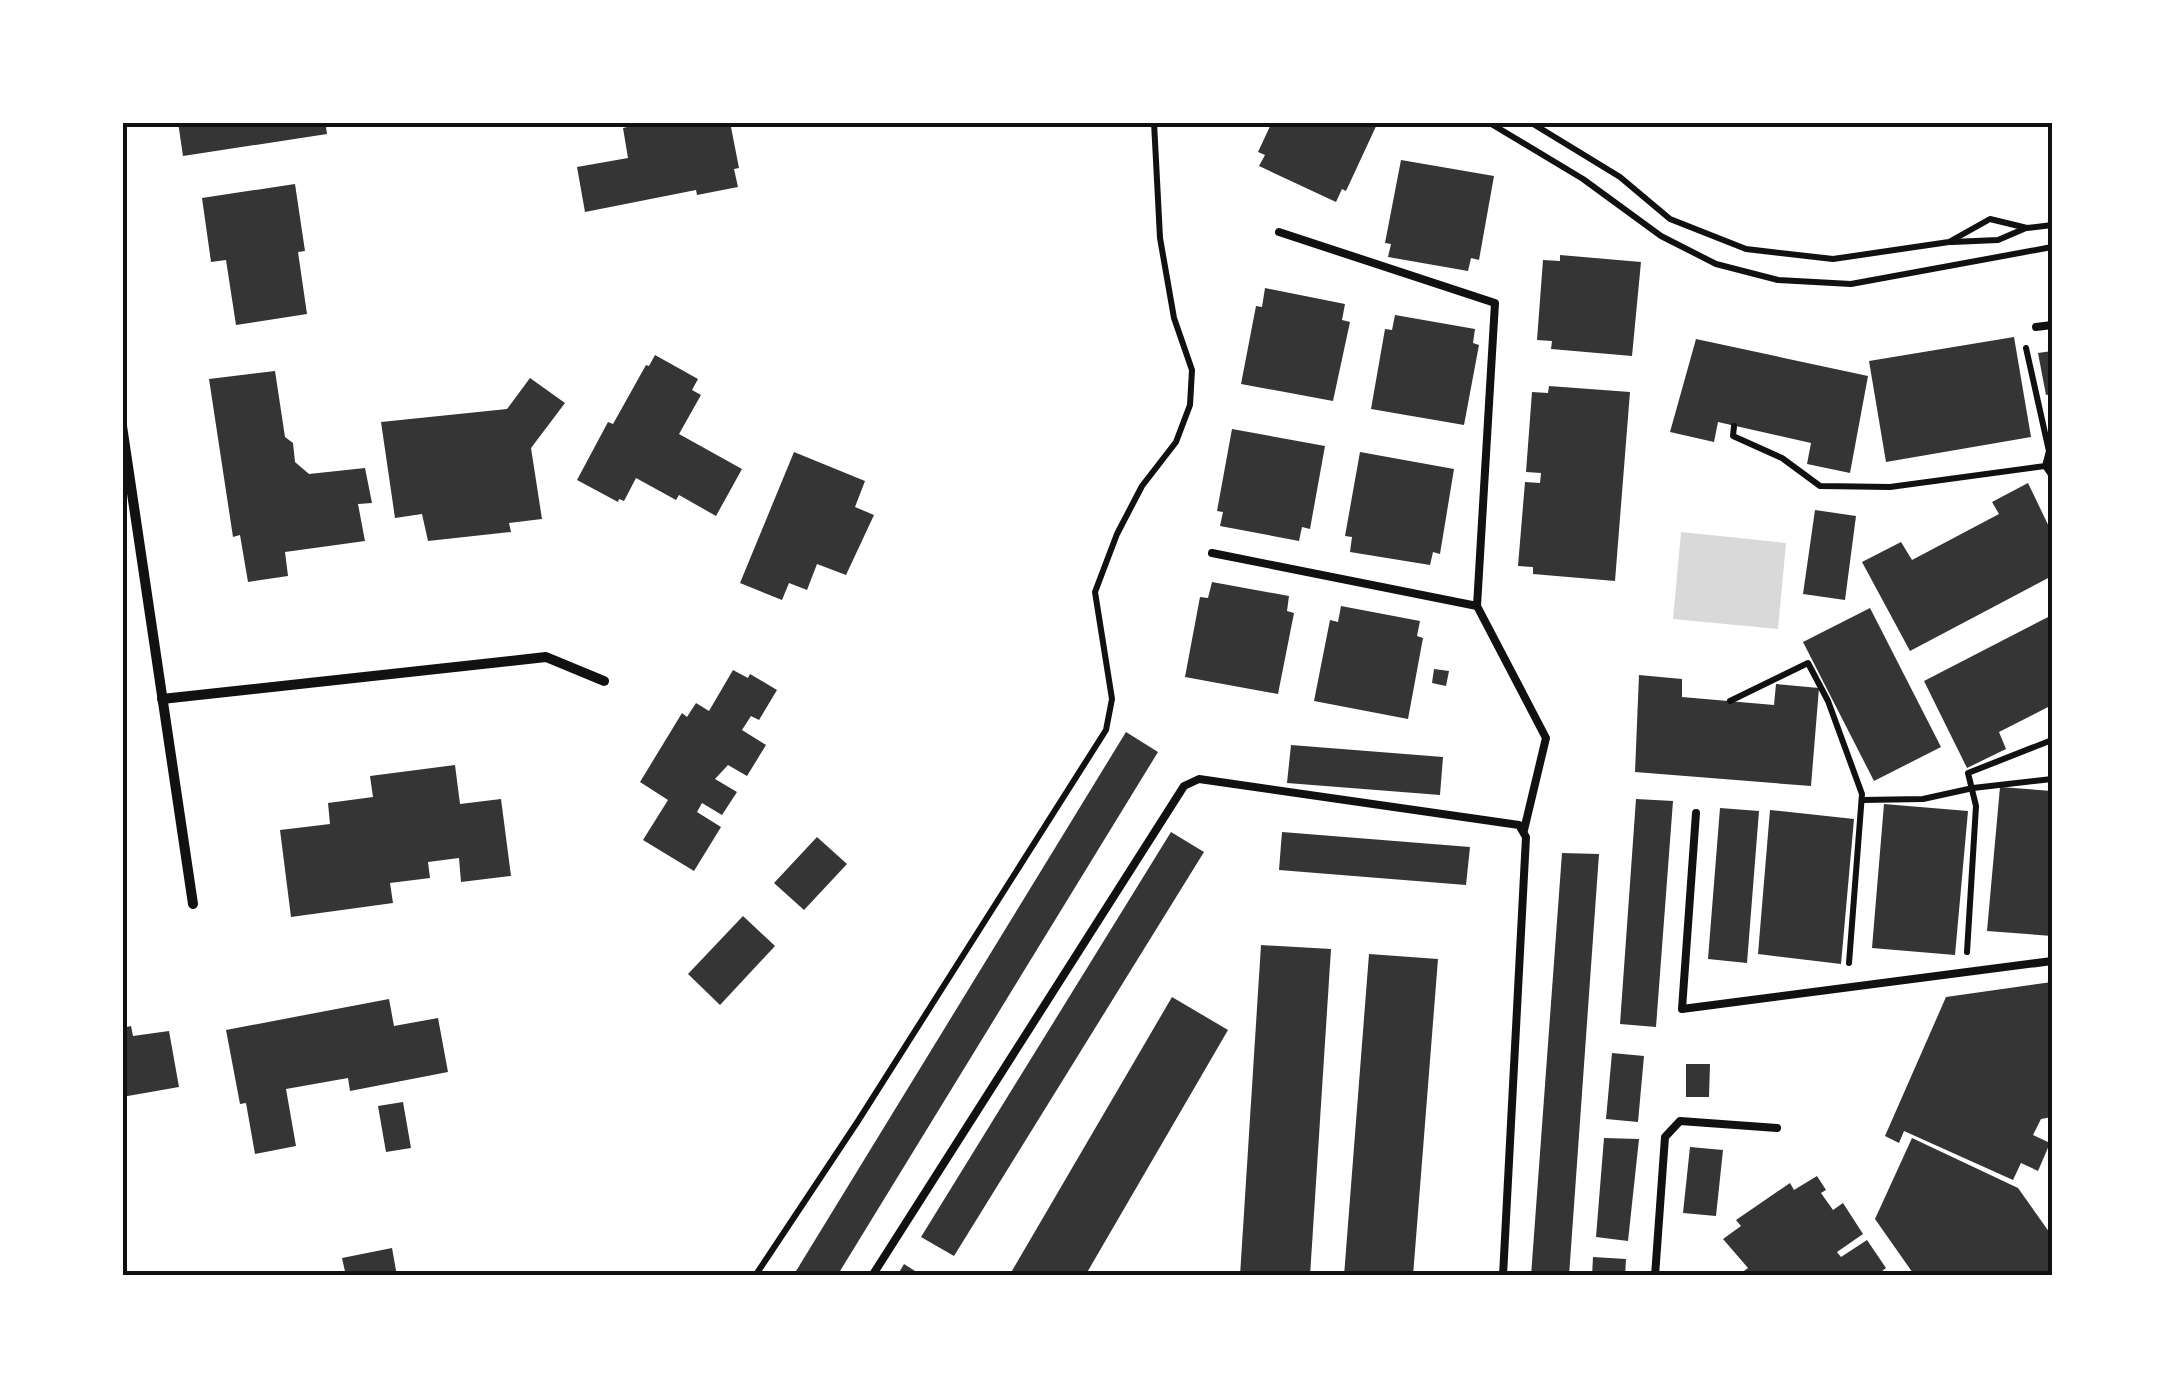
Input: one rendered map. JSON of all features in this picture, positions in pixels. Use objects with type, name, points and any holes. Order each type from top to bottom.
[{"type":"street","points":[[122,426],[192,904]]},
{"type":"street","points":[[162,698],[546,656],[604,681]]},
{"type":"lane","points":[[1279,232],[1495,303],[1477,606],[1546,738],[1524,830]]},
{"type":"lane","points":[[2036,327],[2052,325]]},
{"type":"lane","points":[[1212,553],[1477,606]]},
{"type":"lane","points":[[872,1276],[1191,780],[1519,825],[1524,830],[1503,1276]]},
{"type":"lane","points":[[1696,814],[1682,1009],[2052,962]]},
{"type":"lane","points":[[1655,1276],[1665,1137],[1680,1120],[1777,1128]]},
{"type":"path","points":[[755,1276],[1106,730],[1112,699],[1096,592],[1142,486],[1176,442],[1190,405],[1192,370],[1174,318],[1160,238],[1154,122]]},
{"type":"path","points":[[1488,122],[1583,179],[1661,236],[1716,264],[1778,280],[1851,284],[2052,246]]},
{"type":"path","points":[[1530,122],[1620,177],[1670,220],[1746,248],[1833,259],[1949,242],[1998,240],[2028,228],[2052,225]]},
{"type":"path","points":[[1949,242],[1990,219],[2028,228]]},
{"type":"path","points":[[2036,327],[2022,330],[2049,452],[2046,466],[2052,476]]},
{"type":"path","points":[[1734,426],[1733,436],[1782,458],[1820,486],[1890,488],[2046,466]]},
{"type":"path","points":[[1730,701],[1808,663],[1828,702],[1862,800],[1847,988]]},
{"type":"path","points":[[1966,973],[1976,806],[1968,773],[2052,740]]},
{"type":"path","points":[[1862,800],[1923,799],[1973,788],[2052,779]]},
{"type":"shaded area","points":[[1681,532],[1786,543],[1778,629],[1673,619]]},
{"type":"building","points":[[178,122],[338,125],[326,127],[327,134],[183,156]]},
{"type":"building","points":[[649,122],[730,122],[739,168],[734,169],[738,187],[697,195],[696,190],[585,212],[577,167],[628,158],[623,128]]},
{"type":"building","points":[[1272,122],[1378,122],[1346,191],[1342,189],[1336,202],[1259,166],[1265,155],[1258,152]]},
{"type":"building","points":[[1401,160],[1494,176],[1479,260],[1471,258],[1468,271],[1388,257],[1391,244],[1385,243]]},
{"type":"building","points":[[295,184],[305,251],[298,252],[307,314],[236,325],[226,260],[211,262],[202,198]]},
{"type":"building","points":[[1560,255],[1641,262],[1632,356],[1551,349],[1552,341],[1537,340],[1543,260],[1560,261]]},
{"type":"building","points":[[1265,288],[1345,304],[1342,320],[1350,322],[1333,401],[1241,384],[1256,306],[1262,307]]},
{"type":"building","points":[[1395,315],[1475,329],[1473,343],[1479,345],[1464,425],[1371,409],[1385,329],[1392,330]]},
{"type":"building","points":[[2014,337],[2031,437],[1886,462],[1869,361]]},
{"type":"building","points":[[1696,339],[1868,376],[1850,473],[1807,464],[1811,443],[1718,422],[1714,442],[1670,432]]},
{"type":"building","points":[[2052,351],[2052,394],[2046,395],[2038,353]]},
{"type":"building","points":[[655,355],[698,379],[692,390],[701,395],[679,434],[742,469],[716,516],[679,495],[676,500],[636,478],[624,501],[618,502],[577,480],[608,422],[613,424]]},
{"type":"building","points":[[275,371],[285,437],[293,443],[295,462],[309,474],[365,468],[372,503],[358,504],[365,541],[285,552],[288,576],[248,582],[240,535],[233,537],[209,379]]},
{"type":"building","points":[[530,378],[565,403],[531,448],[542,519],[509,523],[511,532],[428,541],[422,514],[395,518],[381,422],[507,409]]},
{"type":"building","points":[[1549,386],[1630,392],[1615,581],[1533,574],[1533,567],[1518,566],[1525,482],[1540,483],[1541,473],[1526,472],[1532,392],[1548,393]]},
{"type":"building","points":[[1232,429],[1325,446],[1310,529],[1302,527],[1299,541],[1220,526],[1223,512],[1217,511]]},
{"type":"building","points":[[794,452],[865,481],[855,507],[874,515],[846,575],[817,564],[807,590],[789,583],[782,600],[740,583]]},
{"type":"building","points":[[1360,452],[1454,469],[1440,554],[1433,552],[1430,565],[1350,552],[1352,537],[1345,536]]},
{"type":"building","points":[[2028,483],[2052,533],[2052,576],[1910,651],[1862,562],[1901,542],[1912,560],[1999,514],[1992,502]]},
{"type":"building","points":[[1815,510],[1856,516],[1845,600],[1803,594]]},
{"type":"building","points":[[1212,582],[1289,596],[1287,611],[1294,613],[1278,694],[1185,677],[1200,597],[1208,598]]},
{"type":"building","points":[[1341,606],[1420,621],[1417,636],[1423,638],[1408,719],[1314,701],[1330,620],[1338,622]]},
{"type":"building","points":[[1870,608],[1941,747],[1874,781],[1803,642]]},
{"type":"building","points":[[2052,615],[2052,705],[1999,732],[2006,749],[1967,768],[1924,681]]},
{"type":"building","points":[[1434,669],[1449,671],[1446,686],[1432,683]]},
{"type":"building","points":[[733,670],[748,678],[750,674],[777,690],[759,720],[751,716],[742,730],[766,745],[747,776],[728,765],[715,779],[737,792],[722,815],[702,803],[697,812],[721,827],[694,871],[643,840],[668,800],[640,782],[682,713],[687,717],[696,703],[709,711]]},
{"type":"building","points":[[1639,675],[1682,679],[1682,697],[1774,705],[1776,684],[1819,688],[1811,786],[1635,772]]},
{"type":"building","points":[[1126,732],[1158,752],[837,1276],[793,1276]]},
{"type":"building","points":[[1291,745],[1443,757],[1440,795],[1287,783]]},
{"type":"building","points":[[455,765],[460,804],[501,799],[511,876],[461,882],[459,858],[428,862],[430,878],[390,883],[393,903],[291,917],[280,830],[330,824],[328,803],[373,797],[370,776]]},
{"type":"building","points":[[2000,787],[2052,791],[2052,936],[1987,931]]},
{"type":"building","points":[[1636,799],[1673,801],[1656,1027],[1620,1024]]},
{"type":"building","points":[[1884,804],[1968,811],[1955,955],[1872,948]]},
{"type":"building","points":[[1720,808],[1759,811],[1747,963],[1708,959]]},
{"type":"building","points":[[1770,810],[1854,819],[1841,964],[1758,954]]},
{"type":"building","points":[[1171,832],[1204,852],[954,1256],[921,1237]]},
{"type":"building","points":[[1282,832],[1470,847],[1466,885],[1279,870]]},
{"type":"building","points":[[817,837],[847,864],[804,910],[774,883]]},
{"type":"building","points":[[1562,853],[1599,854],[1569,1276],[1531,1276]]},
{"type":"building","points":[[743,916],[775,946],[720,1005],[688,974]]},
{"type":"building","points":[[1261,945],[1331,949],[1310,1276],[1240,1276]]},
{"type":"building","points":[[1369,954],[1438,959],[1413,1276],[1344,1276]]},
{"type":"building","points":[[2052,982],[2052,1117],[2041,1119],[2033,1135],[2050,1143],[2038,1171],[2021,1163],[2013,1180],[1904,1131],[1899,1143],[1885,1136],[1946,997]]},
{"type":"building","points":[[1172,997],[1228,1030],[1085,1276],[1009,1276]]},
{"type":"building","points":[[389,999],[394,1026],[438,1018],[448,1072],[350,1091],[348,1078],[286,1089],[296,1146],[255,1154],[246,1103],[240,1104],[226,1030]]},
{"type":"building","points":[[131,1026],[133,1036],[169,1031],[179,1087],[122,1097],[122,1028]]},
{"type":"building","points":[[1612,1053],[1644,1056],[1638,1122],[1606,1119]]},
{"type":"building","points":[[1686,1064],[1710,1064],[1709,1097],[1686,1097]]},
{"type":"building","points":[[403,1102],[411,1148],[386,1152],[378,1106]]},
{"type":"building","points":[[1604,1138],[1639,1139],[1628,1241],[1596,1237]]},
{"type":"building","points":[[1912,1138],[2018,1188],[2052,1236],[2052,1276],[1915,1276],[1875,1219]]},
{"type":"building","points":[[1690,1147],[1723,1150],[1716,1216],[1683,1213]]},
{"type":"building","points":[[1817,1176],[1826,1190],[1821,1193],[1833,1210],[1843,1203],[1863,1234],[1837,1252],[1841,1257],[1867,1240],[1886,1268],[1881,1272],[1883,1276],[1737,1276],[1748,1268],[1723,1239],[1741,1226],[1736,1220],[1790,1183],[1794,1190]]},
{"type":"building","points":[[392,1248],[397,1276],[346,1276],[342,1258]]},
{"type":"building","points":[[1593,1257],[1626,1259],[1625,1276],[1592,1276]]},
{"type":"building","points":[[904,1264],[923,1276],[897,1276]]}]
